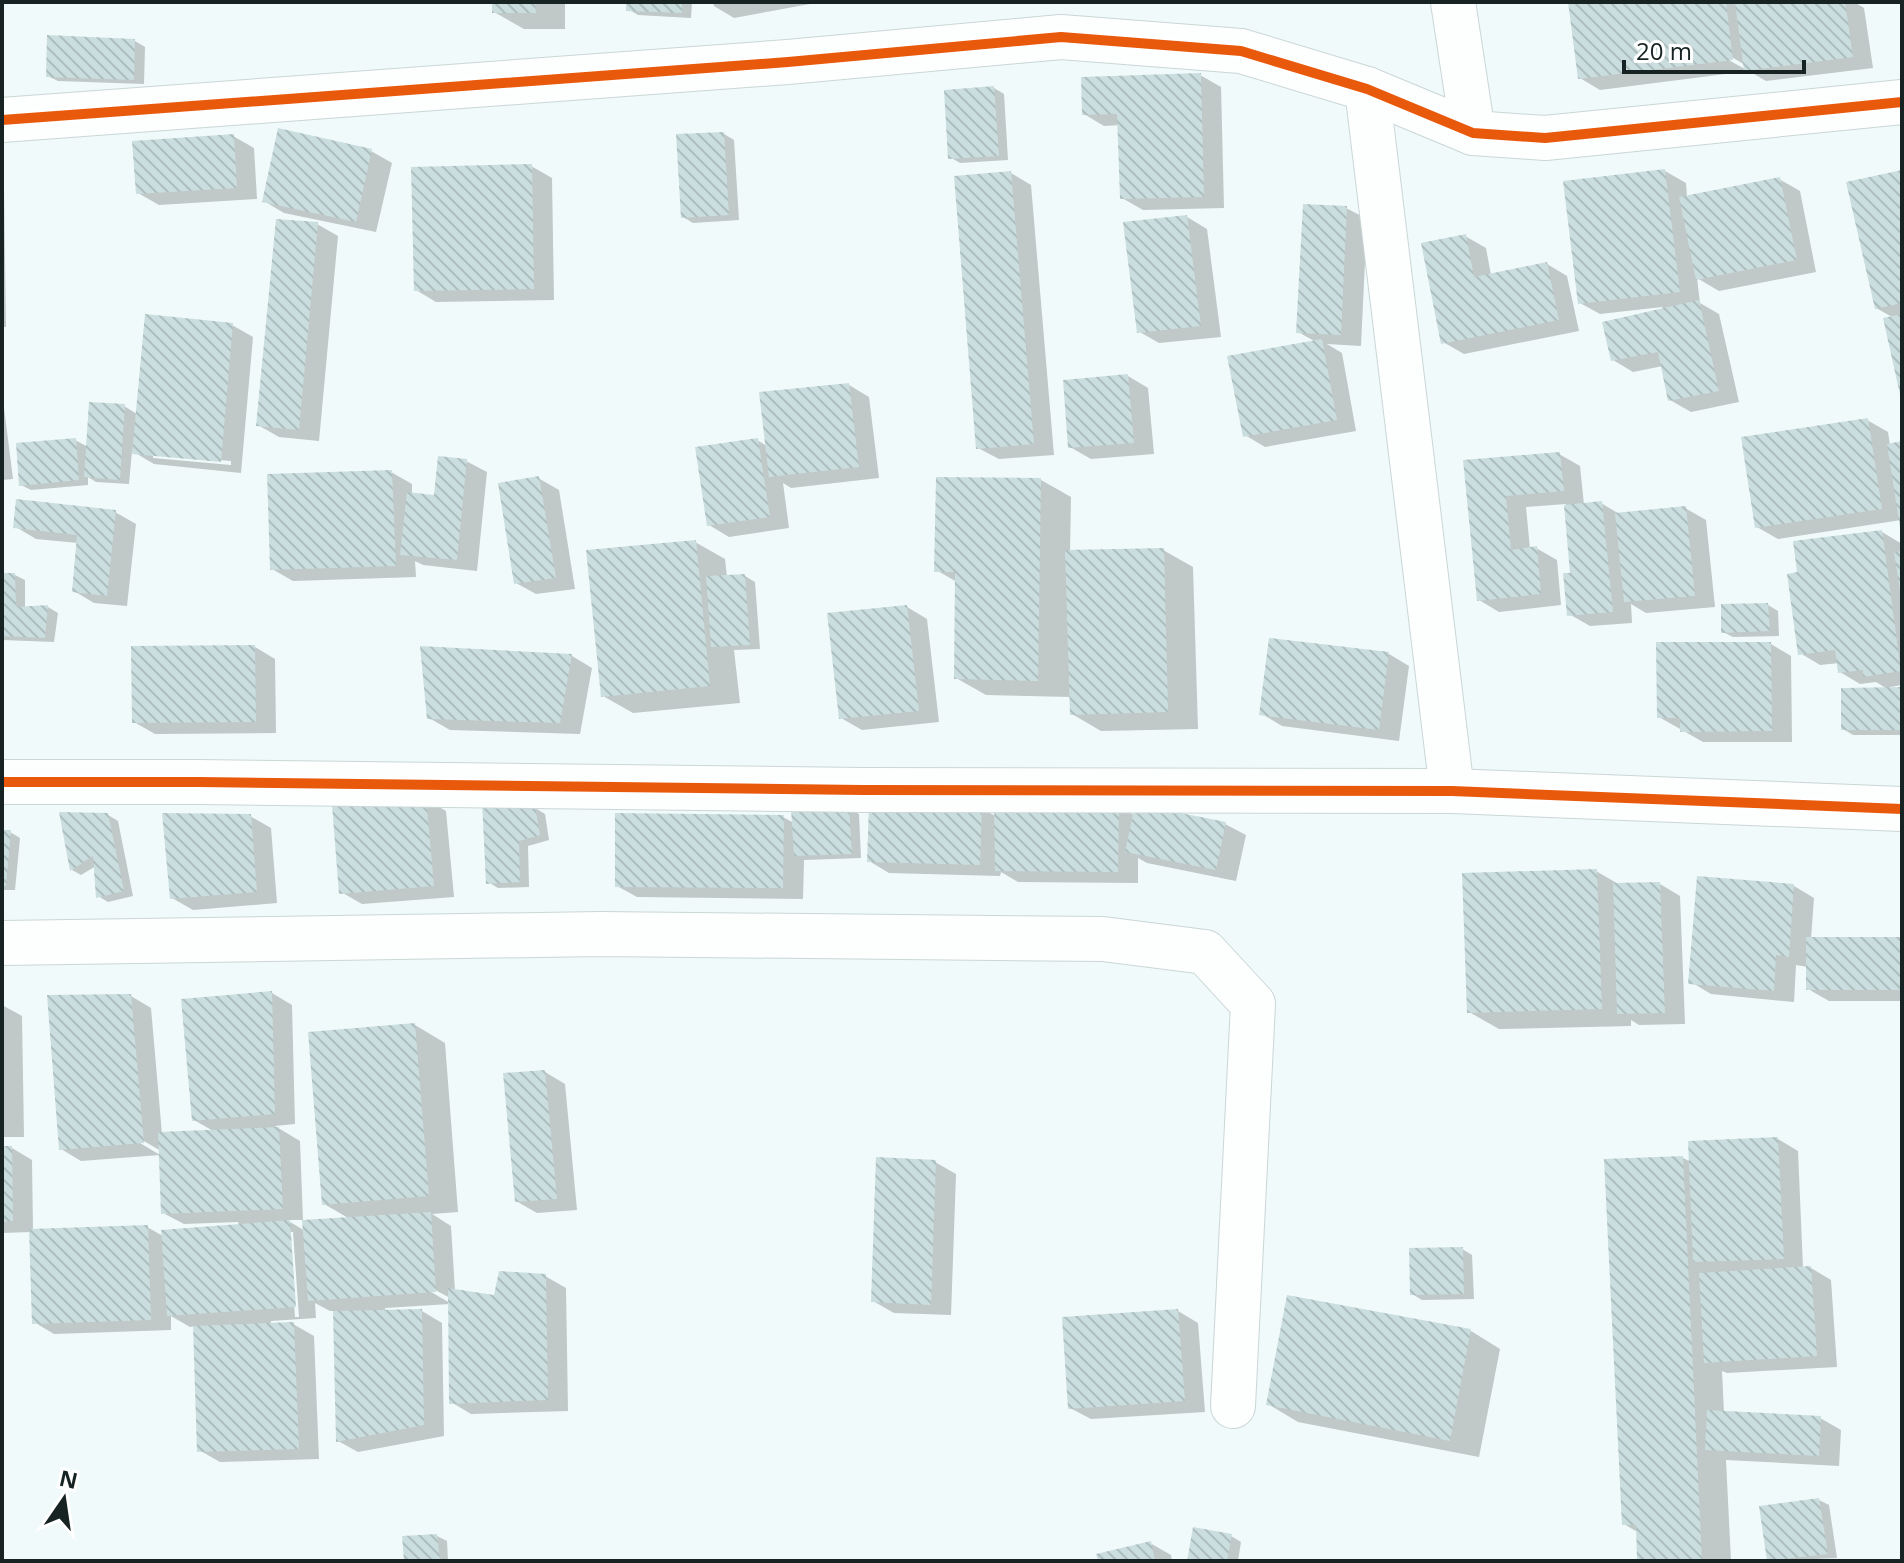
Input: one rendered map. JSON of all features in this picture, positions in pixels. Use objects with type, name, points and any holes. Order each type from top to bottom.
[{"type":"street","points":[[1453,2],[1473,133]]},
{"type":"street","points":[[2,120],[788,62],[1059,19],[1241,51],[1367,89],[1473,133],[1545,138],[1902,102]]},
{"type":"street","points":[[1367,89],[1452,791]]},
{"type":"street","points":[[2,782],[863,790],[1452,791],[1902,809]]},
{"type":"street","points":[[2,943],[600,934],[1103,939],[1205,952],[1253,1004],[1233,1406]]},
{"type":"building","points":[[492,2],[535,2],[536,13],[492,13]]},
{"type":"building","points":[[626,2],[682,2],[682,13],[626,11]]},
{"type":"building","points":[[1568,2],[1726,2],[1733,60],[1578,79]]},
{"type":"building","points":[[1735,2],[1845,2],[1853,57],[1744,71]]},
{"type":"building","points":[[47,35],[135,39],[134,80],[46,77]]},
{"type":"building","points":[[1201,73],[1204,197],[1120,199],[1117,114],[1082,115],[1081,77]]},
{"type":"building","points":[[994,86],[999,156],[948,159],[944,90]]},
{"type":"building","points":[[278,128],[372,149],[356,222],[262,202]]},
{"type":"building","points":[[724,132],[729,215],[681,218],[676,134]]},
{"type":"building","points":[[234,134],[237,188],[136,194],[132,141]]},
{"type":"building","points":[[532,164],[534,289],[414,291],[411,167]]},
{"type":"building","points":[[1665,169],[1680,292],[1578,304],[1563,181]]},
{"type":"building","points":[[1902,170],[1902,303],[1875,309],[1846,182]]},
{"type":"building","points":[[1011,171],[1034,444],[976,449],[954,176]]},
{"type":"building","points":[[1780,177],[1797,260],[1696,280],[1679,197]]},
{"type":"building","points":[[1303,204],[1347,206],[1341,335],[1296,333]]},
{"type":"building","points":[[1187,215],[1201,326],[1137,333],[1123,222]]},
{"type":"building","points":[[276,219],[318,222],[299,430],[256,426]]},
{"type":"building","points":[[1466,234],[1474,277],[1547,262],[1559,320],[1441,344],[1421,243]]},
{"type":"building","points":[[1699,300],[1719,391],[1668,401],[1658,352],[1611,361],[1602,322]]},
{"type":"building","points":[[145,314],[233,323],[221,462],[132,454]]},
{"type":"building","points":[[1902,314],[1902,399],[1901,399],[1883,318]]},
{"type":"building","points":[[1322,339],[1337,420],[1243,437],[1227,356]]},
{"type":"building","points":[[1128,374],[1134,443],[1068,448],[1063,380]]},
{"type":"building","points":[[849,383],[859,467],[769,477],[759,392]]},
{"type":"building","points":[[89,402],[125,404],[120,480],[84,477]]},
{"type":"building","points":[[1868,418],[1882,509],[1755,528],[1741,437]]},
{"type":"building","points":[[76,438],[79,480],[19,486],[16,443]]},
{"type":"building","points":[[758,438],[770,517],[707,526],[695,447]]},
{"type":"building","points":[[1902,441],[1902,528],[1900,528],[1887,444]]},
{"type":"building","points":[[1560,452],[1564,491],[1506,496],[1511,550],[1537,546],[1541,594],[1477,601],[1463,460]]},
{"type":"building","points":[[438,456],[467,459],[457,560],[400,555],[407,492],[434,495]]},
{"type":"building","points":[[392,470],[396,566],[270,570],[267,474]]},
{"type":"building","points":[[539,476],[556,578],[514,584],[498,483]]},
{"type":"building","points":[[936,477],[1041,478],[1038,681],[954,679],[955,572],[934,572]]},
{"type":"building","points":[[16,499],[116,510],[107,596],[72,592],[77,535],[13,528]]},
{"type":"building","points":[[1602,501],[1613,612],[1567,616],[1563,573],[1570,573],[1564,505]]},
{"type":"building","points":[[1686,506],[1695,596],[1624,602],[1615,513]]},
{"type":"building","points":[[1882,530],[1901,671],[1863,677],[1863,670],[1838,673],[1835,650],[1798,655],[1787,574],[1797,572],[1793,541]]},
{"type":"building","points":[[696,540],[710,686],[601,697],[586,550]]},
{"type":"building","points":[[1164,548],[1168,712],[1070,715],[1065,550]]},
{"type":"building","points":[[1902,551],[1902,591],[1900,591],[1894,552]]},
{"type":"building","points":[[2,573],[15,573],[16,607],[48,605],[45,638],[2,636]]},
{"type":"building","points":[[745,574],[750,645],[711,647],[706,576]]},
{"type":"building","points":[[1768,603],[1770,631],[1721,633],[1721,604]]},
{"type":"building","points":[[907,605],[919,711],[839,719],[827,613]]},
{"type":"building","points":[[1269,638],[1389,652],[1379,730],[1259,715]]},
{"type":"building","points":[[1656,642],[1771,642],[1772,731],[1680,732],[1680,718],[1657,718]]},
{"type":"building","points":[[255,645],[256,722],[132,723],[131,646]]},
{"type":"building","points":[[420,646],[572,654],[560,723],[427,719]]},
{"type":"building","points":[[1902,687],[1902,730],[1841,730],[1841,688]]},
{"type":"building","points":[[426,797],[434,886],[339,894],[332,805]]},
{"type":"building","points":[[482,801],[535,806],[540,835],[519,841],[520,882],[486,884]]},
{"type":"building","points":[[869,802],[982,806],[980,865],[867,862]]},
{"type":"building","points":[[994,804],[1119,804],[1118,872],[995,871]]},
{"type":"building","points":[[1135,804],[1226,822],[1216,870],[1125,852]]},
{"type":"building","points":[[849,806],[852,854],[794,856],[791,809]]},
{"type":"building","points":[[59,812],[108,813],[124,891],[96,898],[93,856],[70,871]]},
{"type":"building","points":[[162,813],[251,814],[257,892],[170,899]]},
{"type":"building","points":[[615,813],[784,815],[783,888],[615,887]]},
{"type":"building","points":[[2,830],[11,830],[6,886],[2,886]]},
{"type":"building","points":[[1597,869],[1602,1009],[1467,1013],[1462,873]]},
{"type":"building","points":[[1697,876],[1794,884],[1789,957],[1776,955],[1774,991],[1688,984]]},
{"type":"building","points":[[1660,882],[1665,1013],[1617,1014],[1613,883]]},
{"type":"building","points":[[1806,937],[1902,937],[1902,990],[1806,990]]},
{"type":"building","points":[[272,991],[275,1114],[192,1121],[181,999]]},
{"type":"building","points":[[131,994],[144,1143],[59,1150],[47,995]]},
{"type":"building","points":[[415,1023],[429,1196],[322,1205],[308,1032]]},
{"type":"building","points":[[545,1070],[557,1199],[515,1202],[503,1073]]},
{"type":"building","points":[[279,1127],[283,1209],[161,1214],[158,1132]]},
{"type":"building","points":[[1778,1137],[1784,1259],[1693,1262],[1688,1141]]},
{"type":"building","points":[[2,1146],[12,1146],[13,1221],[2,1222]]},
{"type":"building","points":[[1683,1156],[1702,1561],[1637,1561],[1636,1525],[1622,1525],[1604,1159]]},
{"type":"building","points":[[876,1157],[936,1160],[931,1305],[871,1302]]},
{"type":"building","points":[[431,1212],[436,1292],[308,1301],[302,1220]]},
{"type":"building","points":[[290,1220],[296,1307],[167,1316],[161,1230]]},
{"type":"building","points":[[148,1225],[151,1320],[32,1324],[29,1229]]},
{"type":"building","points":[[1463,1247],[1464,1294],[1410,1295],[1409,1248]]},
{"type":"building","points":[[1811,1266],[1817,1356],[1704,1363],[1699,1273]]},
{"type":"building","points":[[499,1271],[546,1274],[548,1400],[449,1404],[448,1288],[494,1295]]},
{"type":"building","points":[[1287,1295],[1471,1329],[1450,1441],[1266,1405]]},
{"type":"building","points":[[422,1309],[424,1425],[336,1442],[333,1311]]},
{"type":"building","points":[[1178,1309],[1185,1401],[1068,1409],[1062,1317]]},
{"type":"building","points":[[294,1322],[299,1449],[197,1452],[193,1326]]},
{"type":"building","points":[[1707,1410],[1821,1416],[1819,1456],[1705,1450]]},
{"type":"building","points":[[1819,1498],[1828,1554],[1767,1561],[1759,1506]]},
{"type":"building","points":[[1193,1527],[1232,1534],[1227,1561],[1187,1561]]},
{"type":"building","points":[[437,1534],[440,1561],[404,1561],[402,1536]]},
{"type":"building","points":[[1151,1541],[1155,1561],[1098,1561],[1096,1554]]},
{"type":"cycle path","points":[[2,120],[788,62],[1061,37],[1241,51],[1367,89],[1473,133],[1545,138],[1902,102]]},
{"type":"cycle path","points":[[2,782],[863,790],[1452,791],[1902,809]]}]
